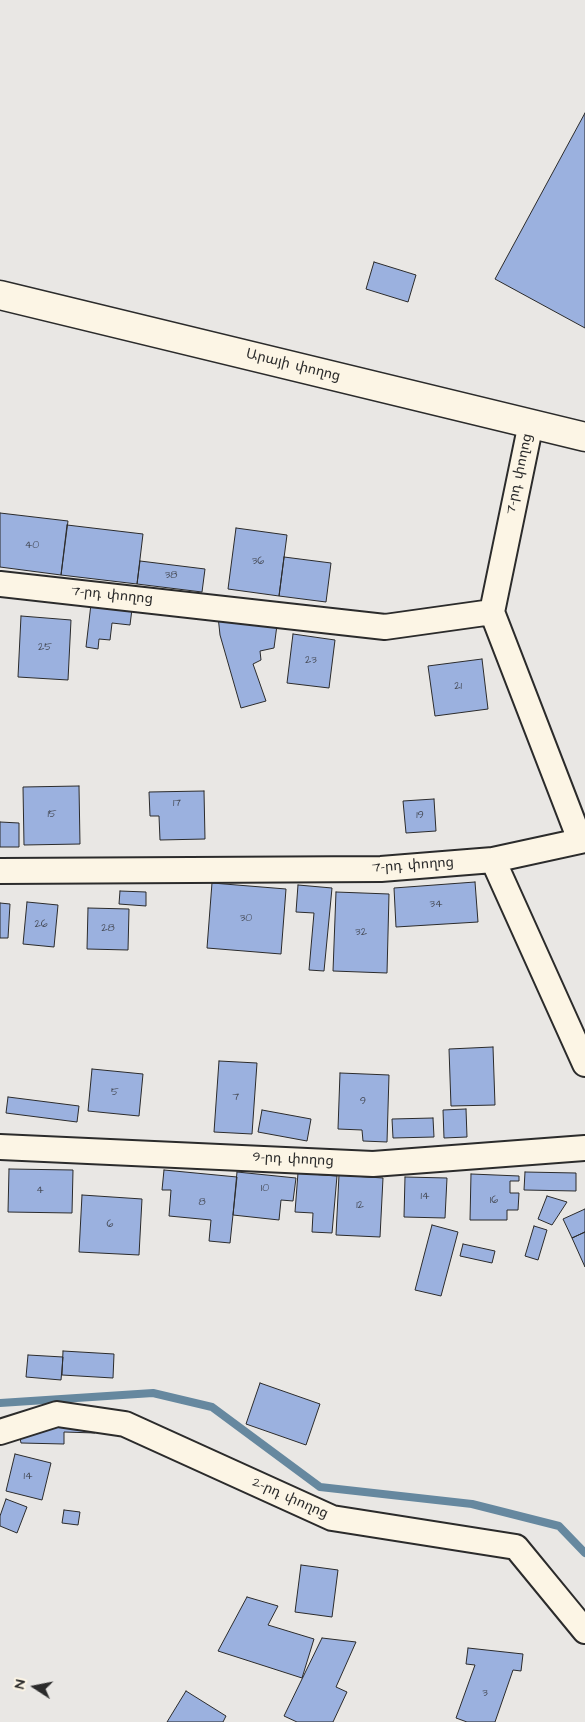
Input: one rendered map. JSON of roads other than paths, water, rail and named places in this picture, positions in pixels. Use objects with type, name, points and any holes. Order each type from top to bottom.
[{"type":"main road","name":"Արայի փողոց","points":[[0,295],[531,423],[585,438]]},
{"type":"street","name":"7-րդ փողոց","points":[[0,871],[381,869],[493,860],[582,840],[492,612],[531,423]]},
{"type":"street","name":"7-րդ փողոց","points":[[0,584],[385,626],[492,612]]},
{"type":"street","points":[[493,860],[585,1064]]},
{"type":"street","name":"9-րդ փողոց","points":[[0,1147],[373,1164],[585,1148]]},
{"type":"street","name":"2-րդ փողոց","points":[[0,1432],[57,1414],[125,1424],[332,1518],[516,1547],[585,1631]]},
{"type":"waterway","points":[[0,1403],[153,1393],[212,1407],[320,1487],[472,1504],[559,1526],[585,1553]]}]
